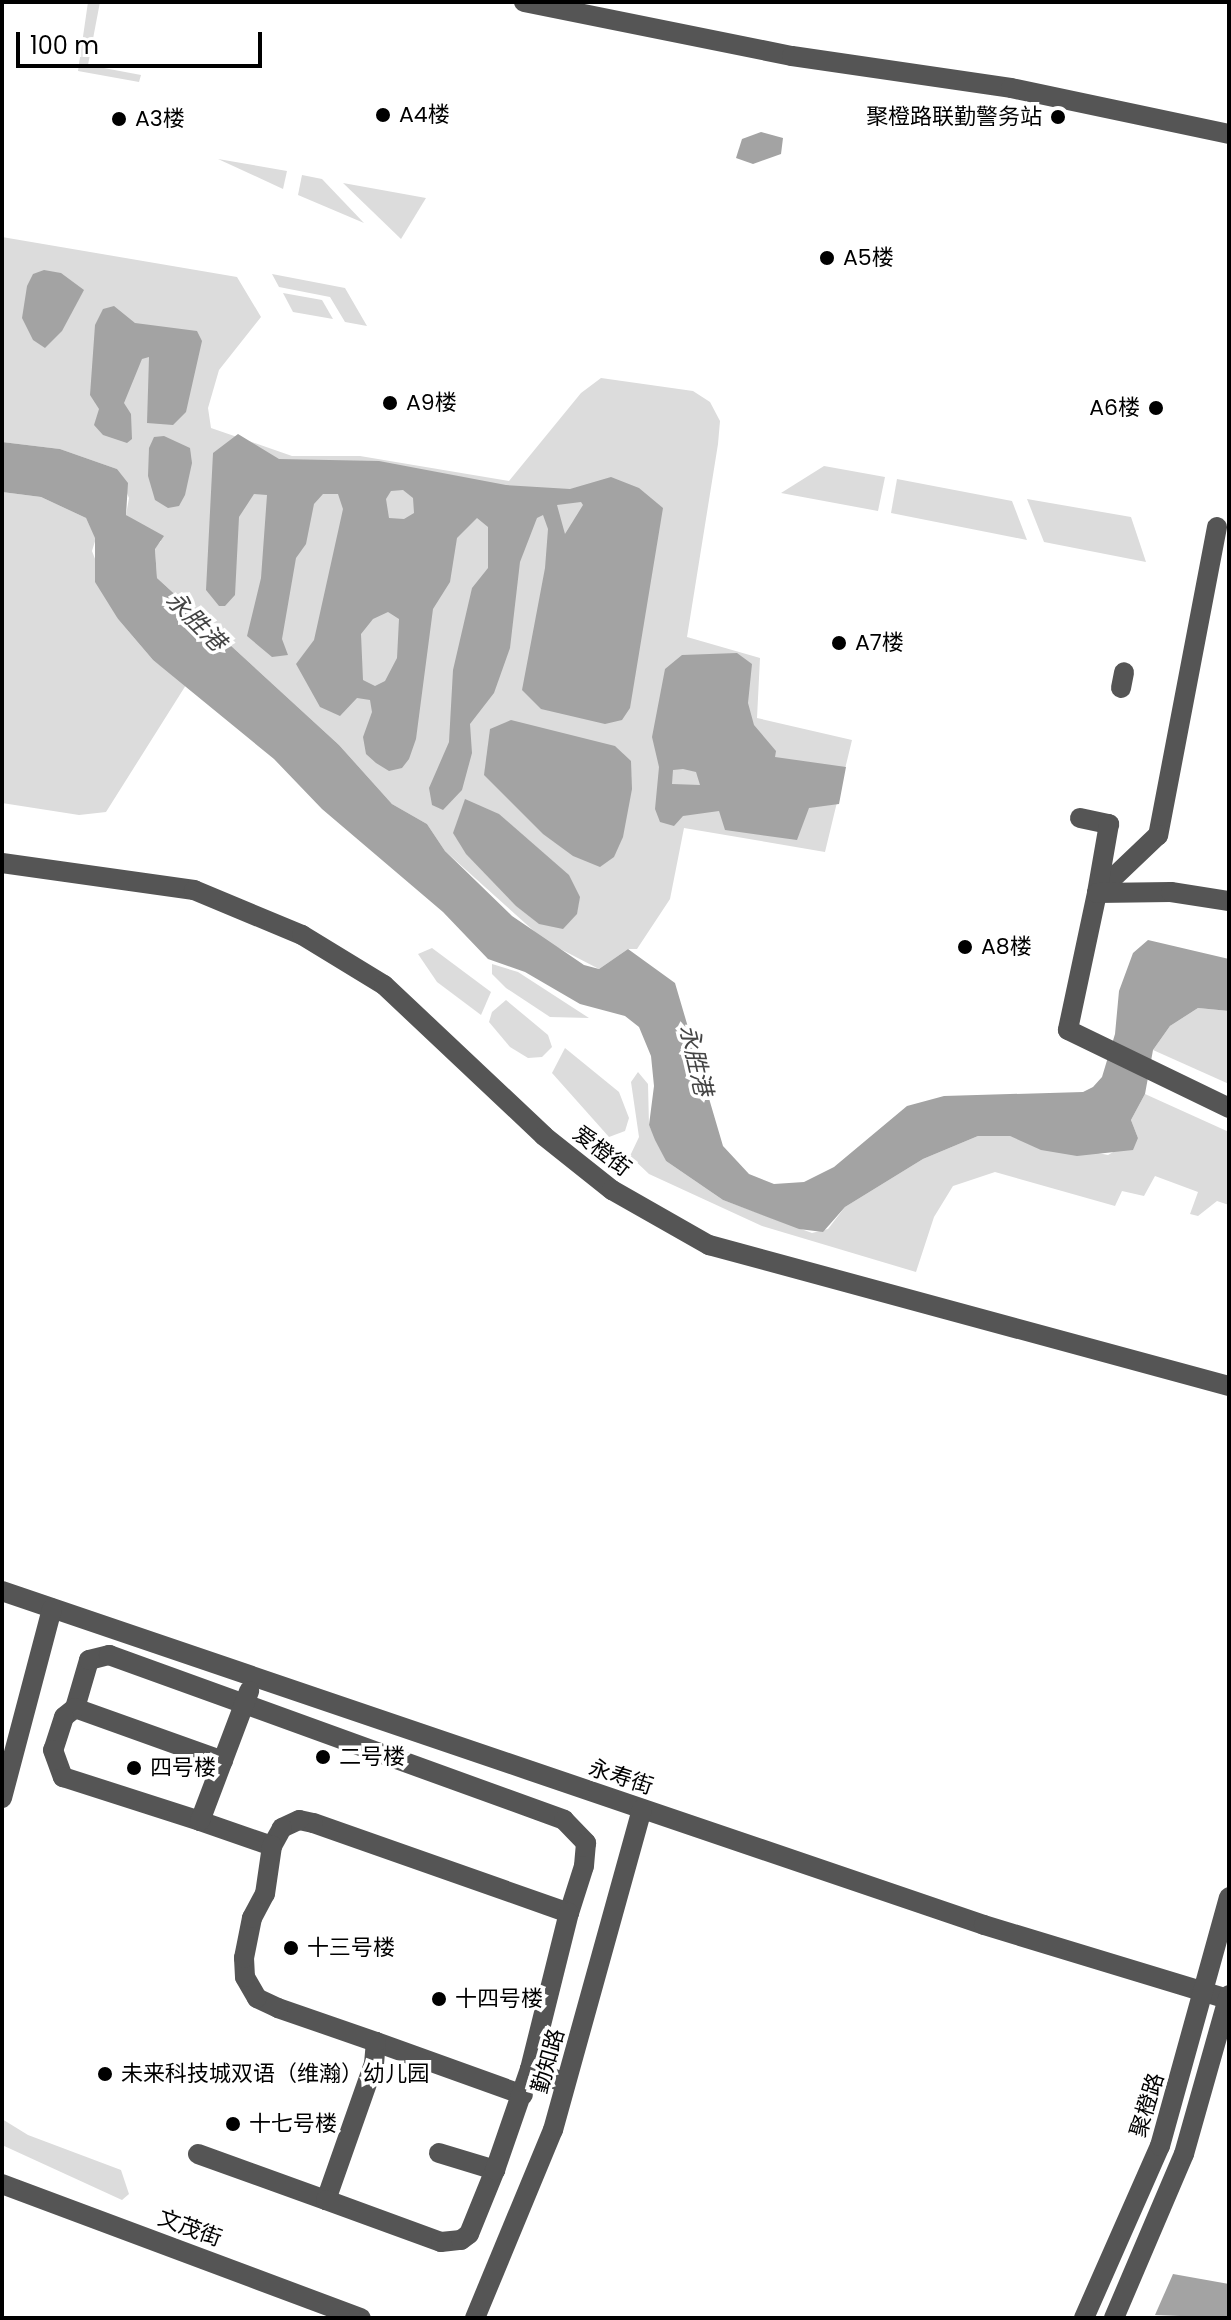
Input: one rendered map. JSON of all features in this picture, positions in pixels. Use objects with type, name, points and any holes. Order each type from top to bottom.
[{"type":"street","points":[[524,2],[792,56],[1011,88],[1229,134]]},
{"type":"street","points":[[1097,893],[1158,835],[1217,527]]},
{"type":"street","points":[[1080,818],[1109,824],[1068,1030],[1091,1045],[1229,1108]]},
{"type":"street","name":"爱橙街","points":[[2,863],[194,890],[302,935],[384,985],[544,1136],[612,1190],[709,1245],[1229,1386]]},
{"type":"street","points":[[1097,893],[1171,892],[1229,901]]},
{"type":"street","name":"永寿街","points":[[2,1591],[253,1679],[984,1925],[1204,1993],[1228,1997]]},
{"type":"street","points":[[2,1798],[52,1609]]},
{"type":"street","points":[[198,2154],[452,2243],[469,2234],[523,2095],[586,1843],[564,1820],[245,1702],[96,1654],[85,1669],[75,1708],[64,1717],[53,1750],[63,1777],[272,1846]]},
{"type":"street","points":[[200,1821],[253,1679]]},
{"type":"street","points":[[75,1708],[223,1761]]},
{"type":"street","name":"勤知路","points":[[475,2318],[553,2130],[642,1809]]},
{"type":"street","points":[[523,2095],[257,1998],[245,1977],[244,1958],[252,1918],[265,1894],[272,1846],[282,1828],[299,1820],[569,1913]]},
{"type":"street","name":"聚橙路","points":[[1084,2318],[1160,2146],[1229,1897]]},
{"type":"street","points":[[1114,2318],[1176,2176],[1228,1997]]},
{"type":"street","points":[[326,2200],[374,2064],[376,2042]]},
{"type":"street","points":[[530,2069],[565,2083]]},
{"type":"street","points":[[439,2153],[495,2170]]},
{"type":"street","name":"文茂街","points":[[2,2184],[361,2318]]},
{"type":"shaded area","points":[[88,2],[100,2],[88,65],[141,75],[139,82],[78,71]]},
{"type":"shaded area","points":[[218,159],[287,171],[283,189]]},
{"type":"shaded area","points":[[302,175],[322,179],[364,223],[298,195]]},
{"type":"shaded area","points":[[343,183],[426,198],[401,239]]},
{"type":"shaded area","points":[[2,237],[237,277],[261,317],[219,370],[208,408],[211,428],[292,456],[360,456],[509,481],[581,393],[601,378],[693,391],[710,402],[720,421],[718,444],[687,637],[760,658],[757,718],[852,740],[825,852],[684,828],[670,899],[637,949],[628,949],[599,969],[545,941],[445,851],[427,824],[392,804],[339,745],[157,578],[155,548],[161,541],[126,515],[129,498],[117,469],[60,449],[2,442]]},
{"type":"shaded area","points":[[272,274],[345,288],[367,326],[345,322],[330,297],[279,287]]},
{"type":"shaded area","points":[[283,293],[322,300],[333,319],[293,312]]},
{"type":"shaded area","points":[[824,466],[885,477],[878,511],[781,493]]},
{"type":"shaded area","points":[[897,479],[1012,501],[1027,540],[891,513]]},
{"type":"shaded area","points":[[2,492],[41,497],[86,518],[96,538],[92,551],[118,619],[153,660],[186,685],[106,812],[79,815],[2,803]]},
{"type":"shaded area","points":[[1027,499],[1131,517],[1146,562],[1044,542]]},
{"type":"shaded area","points":[[432,948],[491,992],[481,1015],[437,982],[418,954]]},
{"type":"shaded area","points":[[492,964],[518,972],[589,1018],[550,1017],[506,988],[492,974]]},
{"type":"shaded area","points":[[506,1000],[548,1035],[552,1047],[542,1057],[528,1058],[510,1047],[489,1022],[492,1012]]},
{"type":"shaded area","points":[[1198,1008],[1229,1011],[1229,1084],[1153,1050],[1170,1026]]},
{"type":"shaded area","points":[[565,1048],[619,1092],[629,1118],[625,1131],[609,1137],[552,1073]]},
{"type":"shaded area","points":[[638,1072],[648,1084],[649,1125],[666,1161],[723,1200],[812,1233],[828,1229],[845,1207],[923,1159],[978,1136],[1010,1136],[1108,1155],[1138,1138],[1131,1120],[1145,1094],[1229,1132],[1229,1205],[1217,1201],[1198,1216],[1190,1214],[1198,1192],[1155,1176],[1144,1196],[1122,1191],[1115,1206],[995,1172],[953,1186],[934,1217],[916,1272],[762,1226],[649,1174],[630,1156],[639,1137],[631,1082]]},
{"type":"shaded area","points":[[2,2119],[28,2135],[121,2170],[129,2194],[122,2200],[2,2145]]},
{"type":"water","points":[[761,132],[783,138],[781,154],[753,164],[736,158],[742,139]]},
{"type":"water","points":[[44,270],[61,273],[84,290],[62,331],[45,348],[33,340],[22,318],[27,286],[33,274]]},
{"type":"water","points":[[114,306],[135,323],[197,331],[202,341],[186,412],[173,425],[147,423],[149,357],[142,359],[124,403],[131,414],[132,439],[127,443],[103,435],[94,425],[99,409],[90,395],[95,325],[103,309]]},
{"type":"water","points":[[238,434],[279,459],[379,461],[506,485],[570,489],[611,477],[639,488],[663,508],[630,708],[622,720],[605,724],[541,709],[522,690],[545,568],[548,529],[543,515],[537,518],[520,562],[510,648],[494,693],[470,724],[472,753],[462,790],[443,810],[432,805],[429,788],[449,742],[453,670],[472,588],[488,568],[488,527],[477,518],[457,538],[450,582],[433,609],[416,739],[402,768],[389,771],[366,754],[363,737],[372,712],[370,700],[357,698],[340,716],[320,707],[296,664],[314,640],[343,509],[338,494],[323,494],[314,504],[306,544],[296,558],[282,639],[288,655],[272,657],[247,636],[261,578],[267,495],[254,494],[239,517],[235,595],[225,606],[219,606],[206,590],[213,453]],"holes":[[[403,490],[413,498],[414,513],[404,519],[389,518],[386,499],[391,491]],[[581,502],[583,505],[565,534],[557,505]],[[388,612],[399,619],[397,658],[385,681],[375,686],[363,680],[361,634],[373,619]]]},
{"type":"water","points":[[164,436],[190,448],[192,463],[185,495],[179,506],[168,508],[155,500],[148,476],[149,448],[154,437]]},
{"type":"water","name":"永胜港","points":[[2,442],[60,449],[117,469],[128,483],[126,515],[164,536],[155,549],[157,578],[339,745],[392,804],[427,824],[445,851],[512,916],[584,965],[599,969],[628,949],[675,983],[723,1146],[749,1174],[774,1184],[804,1182],[834,1167],[907,1106],[944,1096],[1083,1092],[1093,1087],[1102,1077],[1115,1034],[1119,991],[1133,953],[1148,940],[1229,959],[1229,1011],[1198,1008],[1170,1026],[1153,1050],[1145,1094],[1131,1120],[1138,1138],[1133,1150],[1077,1156],[1041,1150],[1010,1136],[978,1136],[923,1159],[845,1207],[823,1232],[799,1229],[723,1200],[666,1161],[655,1140],[649,1125],[654,1086],[651,1056],[639,1027],[625,1016],[580,1004],[525,972],[488,959],[443,912],[322,809],[274,759],[153,660],[118,619],[95,582],[95,538],[86,518],[41,497],[2,492]]},
{"type":"water","points":[[737,653],[752,664],[748,703],[754,725],[776,751],[775,757],[846,767],[839,804],[809,808],[797,840],[725,830],[719,811],[683,816],[674,826],[660,822],[655,809],[659,767],[652,737],[665,669],[682,655]],"holes":[[[673,770],[696,772],[700,785],[672,784]]]},
{"type":"water","points":[[511,720],[615,746],[631,761],[632,789],[623,837],[614,857],[600,867],[573,856],[543,834],[484,775],[490,729]]},
{"type":"water","points":[[465,799],[499,814],[569,875],[580,897],[577,914],[563,929],[539,924],[516,906],[466,854],[453,833]]},
{"type":"water","points":[[1173,2274],[1229,2284],[1229,2318],[1155,2315]]},
{"type":"place","name":"A4楼","points":[[383,115]]},
{"type":"place","name":"聚橙路联勤警务站","points":[[1058,117]]},
{"type":"place","name":"A3楼","points":[[119,119]]},
{"type":"place","name":"A5楼","points":[[827,258]]},
{"type":"place","name":"A9楼","points":[[390,403]]},
{"type":"place","name":"A6楼","points":[[1156,408]]},
{"type":"place","name":"A7楼","points":[[839,643]]},
{"type":"place","name":"A8楼","points":[[965,947]]},
{"type":"place","name":"二号楼","points":[[323,1757]]},
{"type":"place","name":"四号楼","points":[[134,1768]]},
{"type":"place","name":"十三号楼","points":[[291,1948]]},
{"type":"place","name":"十四号楼","points":[[439,1999]]},
{"type":"place","name":"未来科技城双语（维瀚）幼儿园","points":[[105,2074]]},
{"type":"place","name":"十七号楼","points":[[233,2124]]}]
